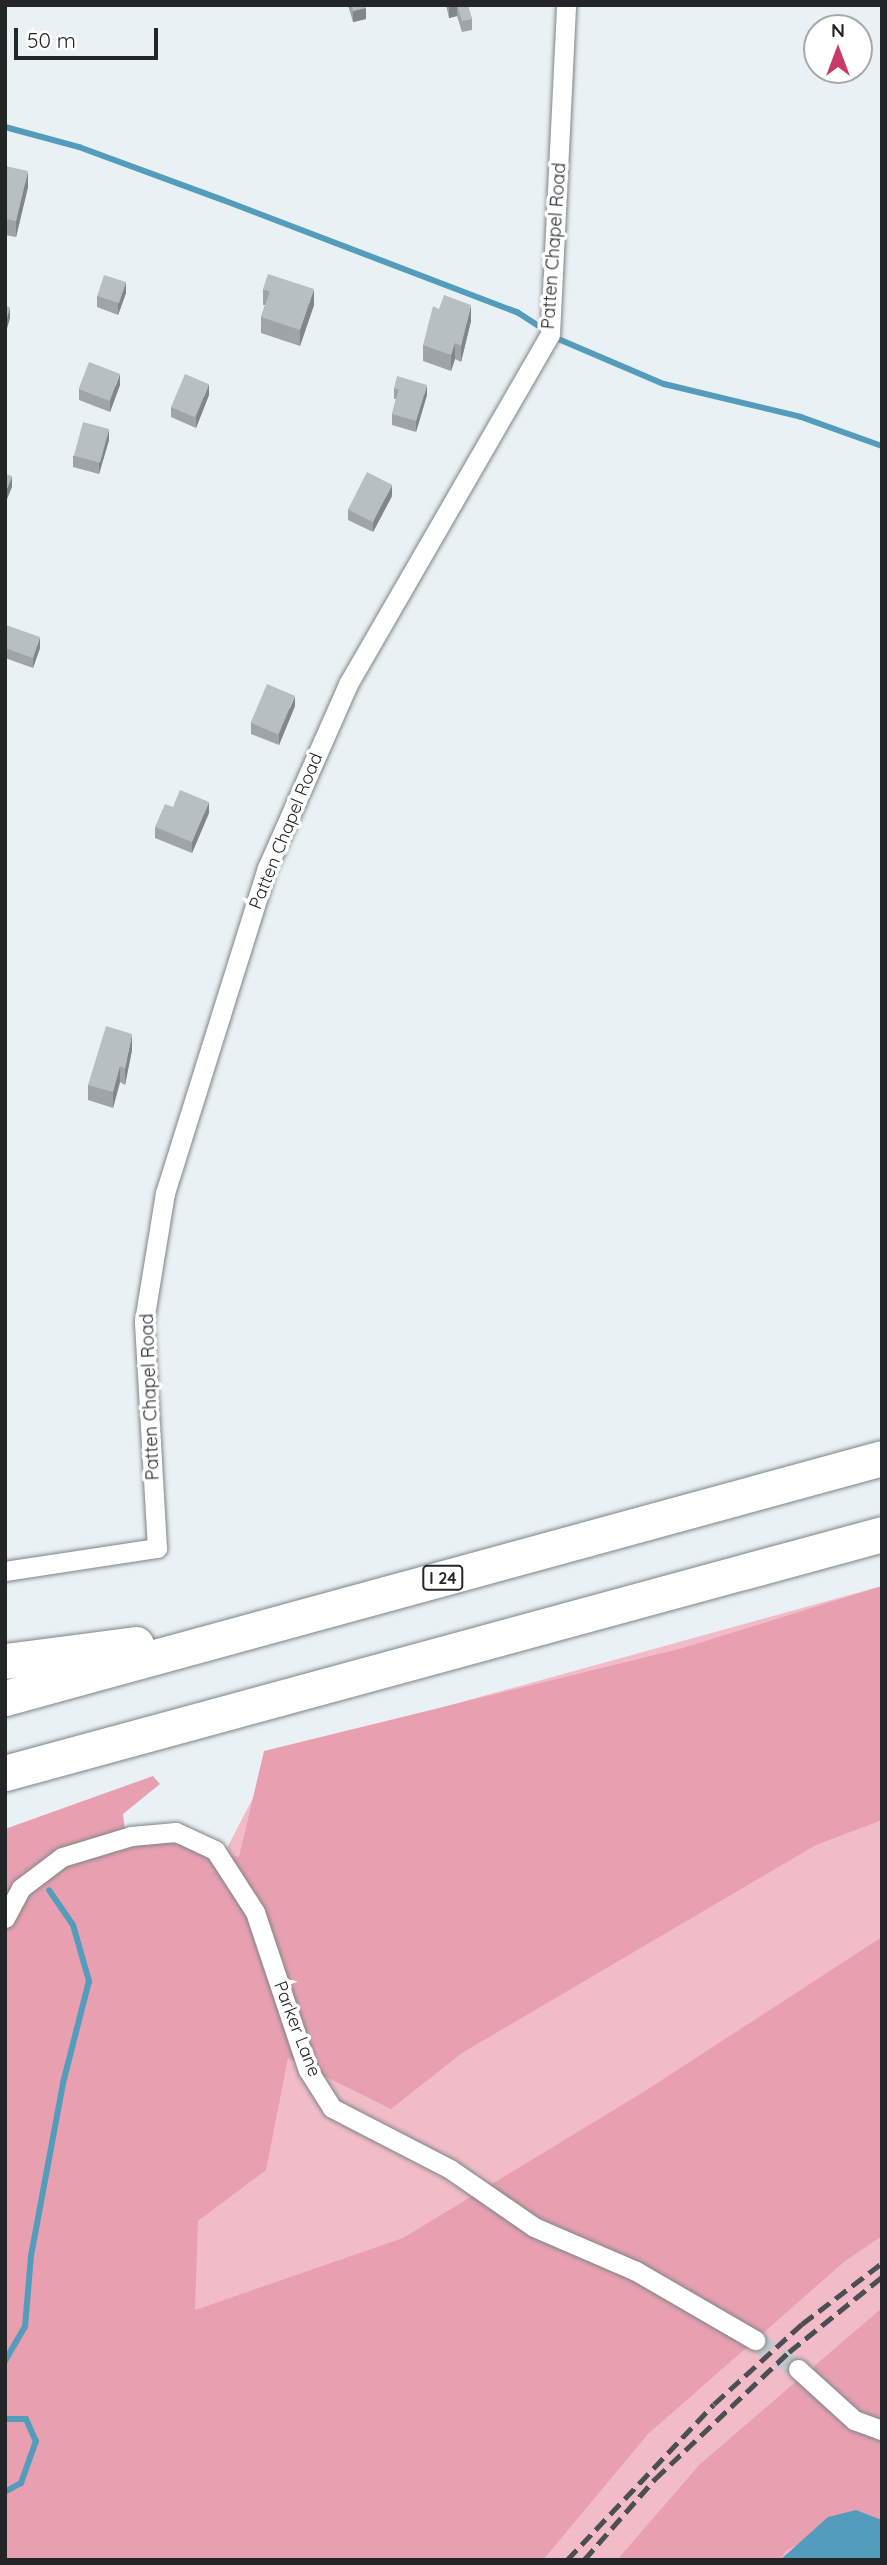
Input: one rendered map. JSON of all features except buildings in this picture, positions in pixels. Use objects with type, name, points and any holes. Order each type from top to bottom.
[{"type":"highway","name":"I 24","points":[[5,1698],[882,1458]]},
{"type":"highway","points":[[5,1773],[882,1534]]},
{"type":"highway","points":[[5,1661],[268,1627]]},
{"type":"highway","points":[[5,1793],[71,1755]]},
{"type":"street","name":"Patten Chapel Road","points":[[5,1571],[157,1548],[144,1321],[165,1193],[267,868],[348,684],[550,334],[566,5]]},
{"type":"street","name":"Parker Lane","points":[[5,1918],[21,1888],[62,1857],[131,1836],[176,1832],[215,1850],[255,1912],[308,2070],[332,2108],[450,2169],[534,2227],[636,2271],[755,2340]]},
{"type":"street","points":[[798,2369],[854,2420],[882,2430]]},
{"type":"shaded area","points":[[882,1586],[882,2560],[5,2560],[212,1877],[272,1761],[447,1706]]},
{"type":"shaded area","points":[[882,1586],[882,1820],[816,1845],[462,2053],[391,2109],[288,2058],[266,2170],[198,2221],[195,2310],[403,2238],[645,2091],[882,1937],[882,2236],[845,2261],[648,2434],[543,2560],[5,2560],[5,1829],[153,1776],[160,1784],[123,1814],[127,1847],[167,1842],[239,1857],[264,1751],[683,1648]]},
{"type":"shaded area","points":[[882,2308],[882,2520],[856,2510],[786,2551],[780,2560],[617,2560],[700,2464]]},
{"type":"water","points":[[856,2510],[882,2520],[882,2560],[780,2560],[828,2517]]},
{"type":"waterway","points":[[5,127],[79,147],[223,200],[517,312],[537,325]]},
{"type":"waterway","points":[[556,338],[664,384],[801,417],[882,446]]},
{"type":"waterway","points":[[5,2361],[25,2327],[31,2256],[63,2083],[89,1981],[73,1925],[49,1890]]},
{"type":"waterway","points":[[5,2419],[26,2419],[36,2441],[21,2483],[5,2492]]},
{"type":"tunnel","points":[[755,2340],[798,2369]]},
{"type":"railway","points":[[567,2560],[714,2404],[802,2324],[882,2263]]},
{"type":"railway","points":[[584,2560],[655,2479],[789,2352],[882,2277]]}]
